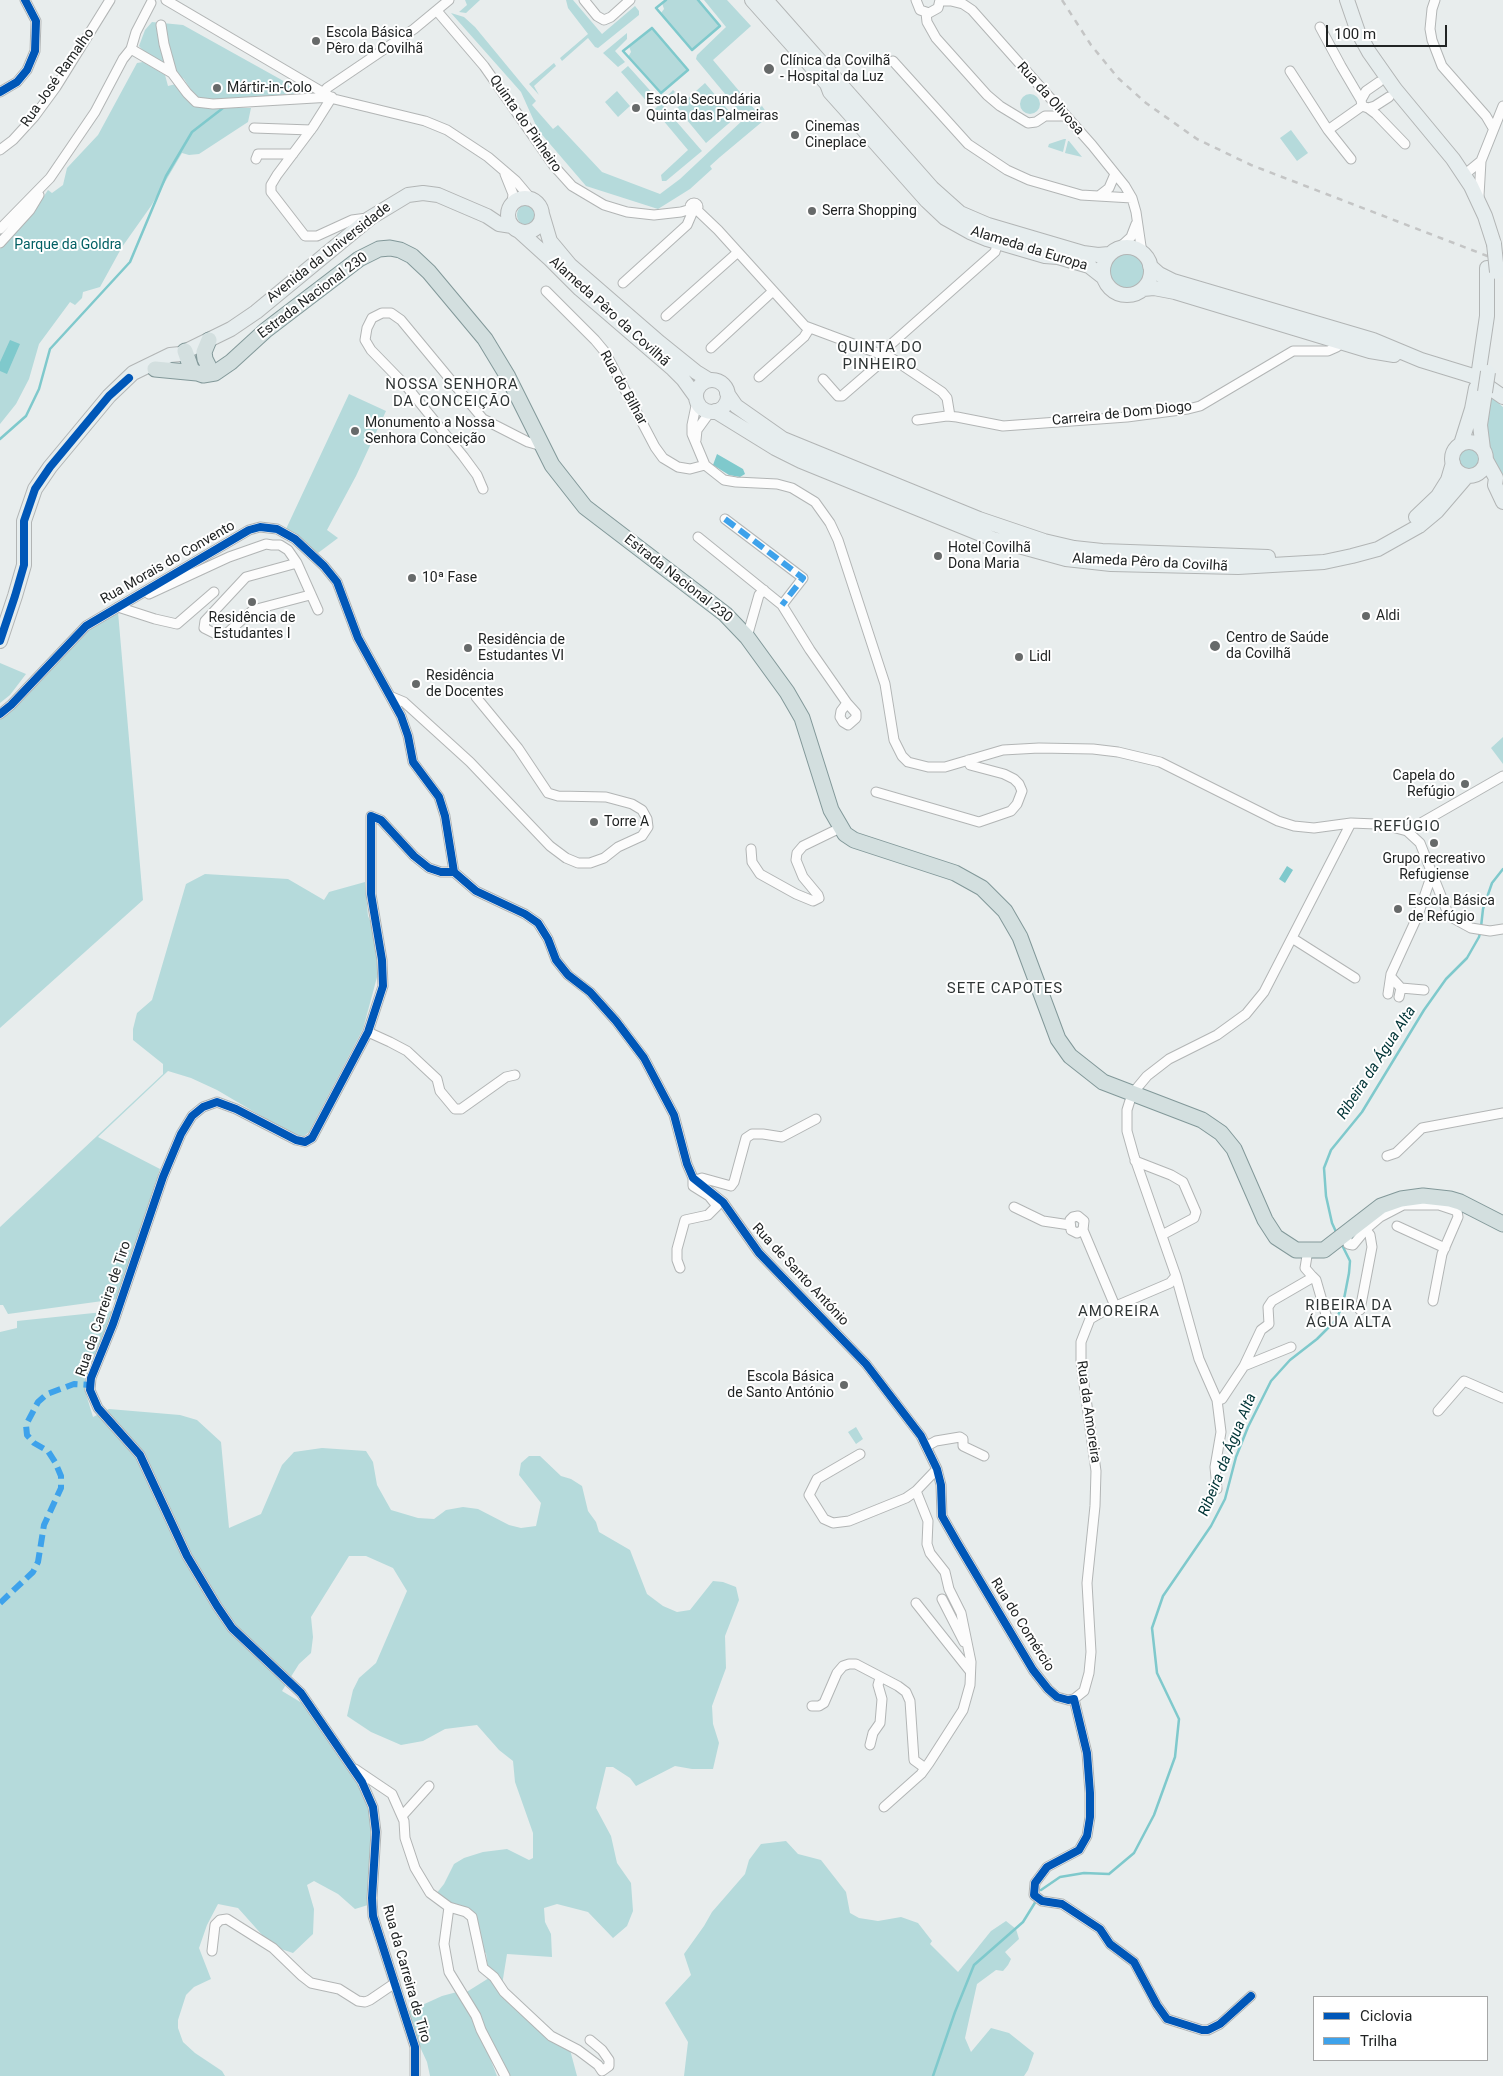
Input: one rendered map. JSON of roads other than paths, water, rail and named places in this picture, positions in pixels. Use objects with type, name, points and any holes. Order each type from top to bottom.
[{"type":"main road","name":"Alameda da Europa","points":[[752,0],[927,201],[956,225],[998,242],[1089,266],[1103,277],[1110,289],[1122,295],[1130,295],[1143,289],[1154,288],[1175,292],[1370,351],[1422,360]]},
{"type":"main road","name":"Alameda da Europa","points":[[766,0],[932,188],[960,213],[988,225],[1083,253],[1098,255],[1131,248],[1142,253],[1150,266],[1158,274],[1173,281],[1372,340],[1422,360],[1473,376],[1502,394]]},
{"type":"main road","name":"Alameda Pêro da Covilhã","points":[[1337,0],[1350,36],[1389,97],[1452,173],[1489,243]]},
{"type":"main road","name":"Alameda Pêro da Covilhã","points":[[532,200],[539,206],[550,241],[570,265],[696,372],[709,380],[719,382],[726,388],[727,393],[736,406],[765,428],[821,456],[1013,532],[1044,541],[1102,551],[1288,557],[1322,555],[1353,548],[1387,535],[1421,513],[1438,496],[1448,480],[1454,454],[1461,444],[1480,390],[1496,316],[1489,243],[1479,202],[1464,175],[1373,58],[1358,32],[1347,0]]},
{"type":"main road","name":"Avenida da Universidade","points":[[0,641],[24,565],[24,521],[35,489],[50,467],[108,396],[142,367],[164,357],[182,353],[231,329],[256,312],[370,218],[408,195],[438,194],[487,216],[499,224],[512,218]]},
{"type":"main road","points":[[532,200],[522,198],[512,218],[523,232],[534,229],[538,225],[542,214]]},
{"type":"main road","name":"Alameda Pêro da Covilhã","points":[[512,218],[580,289],[683,379],[702,408],[712,411],[774,448],[801,461],[993,539],[1066,560],[1102,563],[1238,567],[1324,562],[1378,549],[1419,526],[1437,511],[1470,475],[1482,470],[1485,455],[1480,425],[1480,390]]},
{"type":"main road","name":"Estrada Nacional 230","points":[[210,370],[359,259],[379,249],[400,250],[412,256],[485,339],[512,386],[552,465],[585,507],[725,614],[747,637],[787,692],[802,718],[831,810],[840,828]]},
{"type":"main road","name":"Alameda da Europa","points":[[1103,277],[1104,265],[1114,251]]},
{"type":"main road","points":[[1143,289],[1150,278],[1150,266]]},
{"type":"main road","points":[[208,340],[204,352],[210,370]]},
{"type":"main road","name":"Avenida da Universidade","points":[[129,378],[134,379],[178,358],[182,353]]},
{"type":"main road","points":[[182,353],[210,370]]},
{"type":"main road","points":[[155,369],[210,370]]},
{"type":"main road","points":[[696,399],[699,386],[709,380]]},
{"type":"main road","points":[[712,411],[723,407],[727,393]]},
{"type":"main road","points":[[1461,444],[1475,443],[1485,455],[1496,478],[1495,485],[1503,502]]},
{"type":"main road","points":[[1453,463],[1458,472],[1495,485]]},
{"type":"main road","points":[[840,828],[854,840],[955,873],[982,888],[1006,912],[1020,937],[1058,1039],[1070,1056],[1103,1082],[1202,1120],[1221,1133],[1234,1149],[1265,1220],[1276,1237],[1296,1250],[1324,1250],[1381,1206],[1401,1198],[1423,1196],[1460,1202],[1503,1224]]},
{"type":"street","points":[[0,92],[17,82],[27,70],[34,51],[36,21],[25,0]]},
{"type":"street","name":"Rua José Ramalho","points":[[0,150],[13,140],[34,117],[110,0]]},
{"type":"street","points":[[0,243],[30,210],[95,112],[123,59],[131,49],[136,32],[150,2],[159,6],[166,0],[328,95],[425,121],[447,130],[488,157],[516,181],[532,200]]},
{"type":"street","points":[[370,218],[352,220],[317,236],[305,236],[271,192],[271,185],[311,130],[328,95],[327,88],[404,36],[449,0]]},
{"type":"street","points":[[584,0],[597,16],[604,20],[630,0]]},
{"type":"street","points":[[916,0],[918,6],[926,13],[927,22],[936,38],[987,95],[1015,116],[1028,123],[1036,122],[1045,116],[1065,116]]},
{"type":"street","points":[[926,13],[935,11],[940,0]]},
{"type":"street","name":"Rua da Olivosa","points":[[940,0],[954,1],[968,6],[1115,174],[1132,198],[1142,253]]},
{"type":"street","points":[[1435,0],[1430,29],[1442,66],[1486,116],[1494,128]]},
{"type":"street","name":"Quinta do Pinheiro","points":[[437,11],[484,66],[543,152],[572,186],[604,205],[627,212],[654,215],[694,210]]},
{"type":"street","points":[[162,25],[164,44],[172,72],[196,102],[213,104],[238,103],[328,95]]},
{"type":"street","points":[[1320,27],[1364,104],[1405,144]]},
{"type":"street","points":[[131,49],[172,72]]},
{"type":"street","points":[[892,61],[968,144],[986,156],[1029,180],[1081,194],[1132,198]]},
{"type":"street","points":[[1290,71],[1328,130],[1351,159]]},
{"type":"street","points":[[1328,130],[1364,104],[1366,91],[1379,82]]},
{"type":"street","points":[[1045,94],[1047,107],[1045,116]]},
{"type":"street","points":[[1364,104],[1375,106],[1389,97]]},
{"type":"street","points":[[1479,202],[1481,161],[1503,106]]},
{"type":"street","points":[[254,128],[311,130]]},
{"type":"street","points":[[256,159],[258,154],[293,154]]},
{"type":"street","points":[[1464,175],[1481,161]]},
{"type":"street","points":[[503,171],[513,194],[512,218]]},
{"type":"street","points":[[1100,195],[1109,188],[1115,174]]},
{"type":"street","points":[[0,229],[50,178]]},
{"type":"street","points":[[623,283],[687,225],[694,210],[738,252],[800,322],[809,329],[883,353],[942,392],[947,398],[950,416]]},
{"type":"street","points":[[1114,251],[1131,237],[1137,221]]},
{"type":"street","points":[[823,379],[838,396],[842,396],[880,364],[883,353],[995,252],[998,242]]},
{"type":"street","points":[[666,316],[738,252]]},
{"type":"street","name":"Rua do Bilhar","points":[[546,291],[605,352],[655,447],[664,458],[678,467],[690,469],[705,465]]},
{"type":"street","points":[[711,348],[773,291]]},
{"type":"street","points":[[483,489],[477,475],[463,456],[407,387],[371,350],[365,340],[367,328],[372,318],[382,313],[391,313],[401,320],[483,419],[528,442],[542,446]]},
{"type":"street","points":[[759,377],[804,337],[809,329]]},
{"type":"street","name":"Carreira de Dom Diogo","points":[[917,420],[950,416],[1003,426],[1127,417],[1188,410],[1200,406],[1293,351],[1328,351],[1338,347],[1340,342]]},
{"type":"street","points":[[696,399],[692,425],[695,443],[705,465],[724,480],[777,484],[792,488],[815,502],[830,523],[838,540],[885,684],[894,740],[908,762],[928,768],[945,767],[1003,750],[1039,748],[1093,749],[1118,752],[1160,762],[1278,821],[1314,828],[1351,823],[1376,824],[1407,831],[1420,843],[1449,916],[1475,929],[1503,929]]},
{"type":"street","points":[[695,443],[697,430],[712,411]]},
{"type":"street","points":[[726,519],[803,578],[782,604]]},
{"type":"street","name":"Rua Morais do Convento","points":[[0,714],[86,626],[249,530],[260,527],[277,529],[295,539],[324,566],[336,582],[358,638],[392,697],[408,736],[412,762],[439,797],[445,816],[454,872]]},
{"type":"street","points":[[698,537],[782,604],[810,650],[847,703]]},
{"type":"street","points":[[122,605],[229,557],[266,544],[280,546],[288,550],[297,563],[318,610]]},
{"type":"street","points":[[297,563],[246,577],[205,621],[204,628],[216,634],[226,634],[257,608],[310,595]]},
{"type":"street","points":[[747,637],[760,595],[764,590]]},
{"type":"street","points":[[122,605],[155,619],[177,624],[214,592]]},
{"type":"street","points":[[392,697],[404,702],[470,762],[550,846],[566,858],[578,863],[604,858],[618,847],[642,836],[648,827],[647,819],[642,810],[632,804],[606,797],[558,796],[548,793],[539,783],[518,748],[476,697]]},
{"type":"street","points":[[876,792],[980,822],[1010,811],[1017,804],[1022,791],[1019,784],[1014,778],[1004,774],[970,765],[968,760]]},
{"type":"street","points":[[1407,831],[1503,776]]},
{"type":"street","name":"Rua da Carreira de Tiro","points":[[415,2076],[415,2047],[373,1916],[372,1898],[376,1832],[373,1807],[362,1782],[301,1694],[232,1628],[187,1556],[140,1455],[98,1408],[90,1390],[90,1378],[113,1324],[163,1177],[181,1134],[192,1116],[203,1107],[218,1102],[236,1109],[296,1140],[305,1142],[312,1138],[368,1032],[383,986],[382,960],[371,894],[371,816],[381,820],[414,856],[429,868],[441,872],[454,872]]},
{"type":"street","points":[[1217,1489],[1215,1467],[1220,1432],[1217,1400],[1199,1359],[1176,1276],[1135,1161],[1127,1131],[1127,1110],[1132,1094],[1147,1076],[1169,1059],[1217,1035],[1246,1014],[1264,992],[1351,823]]},
{"type":"street","points":[[751,849],[752,862],[760,874],[813,901],[819,898],[803,877],[796,860],[797,852],[803,846],[840,828]]},
{"type":"street","points":[[454,872],[476,891],[525,914],[538,923],[548,939],[556,960],[568,975],[590,992],[616,1020],[644,1058],[674,1115],[687,1164],[694,1179],[693,1186],[709,1196],[717,1206],[703,1217],[686,1220],[676,1249],[680,1268]]},
{"type":"street","points":[[1388,994],[1391,976],[1418,915],[1432,874]]},
{"type":"street","points":[[1292,938],[1355,978]]},
{"type":"street","points":[[1391,976],[1400,993],[1424,990]]},
{"type":"street","points":[[368,1032],[407,1051],[437,1079],[440,1091],[455,1109],[461,1109],[506,1077],[515,1074]]},
{"type":"street","points":[[1387,1156],[1396,1153],[1422,1128],[1503,1113]]},
{"type":"street","points":[[694,1179],[702,1178],[731,1186],[734,1182],[746,1138],[752,1134],[782,1137],[816,1119]]},
{"type":"street","points":[[1135,1161],[1171,1175],[1183,1182],[1196,1212],[1194,1218],[1162,1235]]},
{"type":"street","name":"Rua de Santo António","points":[[694,1179],[723,1202],[759,1253],[866,1364],[927,1446],[937,1469]]},
{"type":"street","points":[[1342,1237],[1348,1244],[1353,1245],[1380,1217],[1403,1205],[1439,1205],[1457,1211],[1458,1218],[1442,1254],[1433,1302]]},
{"type":"street","points":[[1014,1207],[1043,1221],[1070,1225],[1070,1220],[1073,1216],[1078,1216],[1084,1221],[1083,1230],[1115,1306]]},
{"type":"street","points":[[1397,1226],[1445,1248]]},
{"type":"street","points":[[1360,1310],[1372,1248],[1370,1235],[1366,1230]]},
{"type":"street","points":[[1308,1250],[1305,1268],[1316,1280],[1328,1318]]},
{"type":"street","name":"Rua da Amoreira","points":[[1074,1699],[1084,1691],[1089,1673],[1090,1652],[1086,1583],[1095,1506],[1096,1471],[1081,1362],[1081,1342],[1090,1319],[1115,1306],[1170,1283],[1176,1276]]},
{"type":"street","points":[[1217,1400],[1222,1399],[1244,1366],[1261,1330],[1269,1324],[1268,1307],[1272,1301],[1312,1276]]},
{"type":"street","points":[[1244,1366],[1291,1347]]},
{"type":"street","points":[[1438,1411],[1464,1382],[1503,1398]]},
{"type":"street","points":[[927,1446],[936,1441],[960,1437],[963,1439],[963,1446],[984,1456]]},
{"type":"street","points":[[860,1454],[817,1479],[810,1495],[824,1519],[833,1523],[849,1521],[906,1498],[916,1491],[937,1469]]},
{"type":"street","name":"Rua do Comércio","points":[[937,1469],[942,1516],[1033,1670],[1057,1697],[1068,1700],[1074,1699]]},
{"type":"street","points":[[884,1807],[925,1768],[963,1710],[970,1684],[971,1662],[961,1613],[948,1589],[945,1572],[930,1553],[927,1544],[928,1521],[916,1491]]},
{"type":"street","points":[[942,1599],[962,1640],[967,1643]]},
{"type":"street","points":[[916,1602],[970,1671]]},
{"type":"street","points":[[812,1706],[819,1706],[824,1703],[842,1666],[856,1664],[898,1686],[906,1692],[913,1713],[914,1760],[925,1768]]},
{"type":"street","points":[[870,1744],[873,1733],[880,1723],[882,1699],[878,1685],[880,1678]]},
{"type":"street","points":[[1074,1699],[1086,1753],[1090,1793],[1090,1817],[1087,1836],[1079,1850],[1047,1867],[1035,1883],[1034,1895],[1042,1901],[1062,1904],[1100,1929],[1110,1944],[1134,1962],[1161,2013],[1167,2019],[1202,2030],[1208,2030],[1226,2019],[1250,1996]]},
{"type":"street","points":[[353,1767],[392,1794],[402,1816],[409,1854],[430,1893],[449,1907],[466,1912],[472,1917],[483,1968],[494,1977],[504,1992],[551,2036],[578,2050],[598,2065],[602,2071],[609,2066],[609,2060],[602,2050],[590,2040]]},
{"type":"street","points":[[402,1816],[429,1786]]},
{"type":"street","points":[[449,1907],[444,1944],[449,1972],[476,2016],[505,2076]]},
{"type":"street","points":[[212,1951],[215,1925],[220,1920],[227,1919],[273,1948],[311,1983],[339,1989],[358,2001],[365,2002],[370,2000],[396,1983]]},
{"type":"water","points":[[10,340],[20,344],[7,374],[0,371],[0,362]]},
{"type":"water","points":[[717,454],[743,469],[745,474],[740,477],[729,475],[713,465]]},
{"type":"water","points":[[1287,866],[1293,870],[1285,883],[1279,879]]},
{"type":"waterway","points":[[666,0],[656,8],[692,50],[720,26],[698,0]]},
{"type":"waterway","points":[[652,28],[688,70],[661,93],[623,51],[652,28]]},
{"type":"waterway","points":[[0,439],[26,416],[39,389],[50,349],[130,262],[166,176],[192,132],[223,108]]},
{"type":"waterway","name":"Ribeira da Água Alta","points":[[1481,927],[1483,909],[1492,883],[1503,869]]},
{"type":"waterway","name":"Ribeira da Água Alta","points":[[1337,1234],[1332,1223],[1326,1196],[1324,1168],[1331,1150],[1362,1112],[1424,1010],[1446,979],[1467,958],[1480,933]]},
{"type":"waterway","name":"Ribeira da Água Alta","points":[[1041,1890],[1060,1877],[1084,1873],[1109,1874],[1134,1853],[1154,1815],[1175,1757],[1179,1719],[1157,1673],[1152,1628],[1163,1596],[1211,1526],[1225,1499],[1236,1457],[1248,1427],[1271,1381],[1290,1360],[1317,1339],[1336,1320],[1343,1304],[1350,1261],[1341,1243]]},
{"type":"waterway","name":"Ribeira da Água Alta","points":[[933,2076],[955,2012],[974,1965],[1023,1922],[1036,1901]]},
{"type":"railway","points":[[1062,0],[1091,45],[1118,78],[1146,103],[1197,139],[1251,165],[1503,262]]},
{"type":"place","name":"Escola Básica Pêro da Covilhã","points":[[316,41]]},
{"type":"place","name":"Clínica da Covilhã - Hospital da Luz","points":[[769,69]]},
{"type":"place","name":"Mártir-in-Colo","points":[[217,88]]},
{"type":"place","name":"Escola Secundária Quinta das Palmeiras","points":[[636,108]]},
{"type":"place","name":"Cinemas Cineplace","points":[[795,135]]},
{"type":"place","name":"Serra Shopping","points":[[812,211]]},
{"type":"place","name":"Monumento a Nossa Senhora Conceição","points":[[355,431]]},
{"type":"place","name":"Hotel Covilhã Dona Maria","points":[[938,556]]},
{"type":"place","name":"10ª Fase","points":[[412,578]]},
{"type":"place","name":"Residência de Estudantes I","points":[[252,602]]},
{"type":"place","name":"Aldi","points":[[1366,616]]},
{"type":"place","name":"Centro de Saúde da Covilhã","points":[[1215,646]]},
{"type":"place","name":"Residência de Estudantes VI","points":[[468,648]]},
{"type":"place","name":"Lidl","points":[[1019,657]]},
{"type":"place","name":"Residência de Docentes","points":[[416,684]]},
{"type":"place","name":"Capela do Refúgio","points":[[1465,784]]},
{"type":"place","name":"Torre A","points":[[594,822]]},
{"type":"place","name":"Grupo recreativo Refugiense","points":[[1434,843]]},
{"type":"place","name":"Escola Básica de Refúgio","points":[[1398,909]]},
{"type":"place","name":"Escola Básica de Santo António","points":[[844,1385]]},
{"type":"district","name":"QUINTA DO PINHEIRO","points":[[880,356]]},
{"type":"district","name":"NOSSA SENHORA DA CONCEIÇÃO","points":[[452,394]]},
{"type":"district","name":"REFÚGIO","points":[[1407,827]]},
{"type":"district","name":"SETE CAPOTES","points":[[1005,989]]},
{"type":"district","name":"AMOREIRA","points":[[1119,1312]]},
{"type":"district","name":"RIBEIRA DA ÁGUA ALTA","points":[[1349,1314]]},
{"type":"park label","name":"Parque da Goldra","points":[[68,245]]}]
